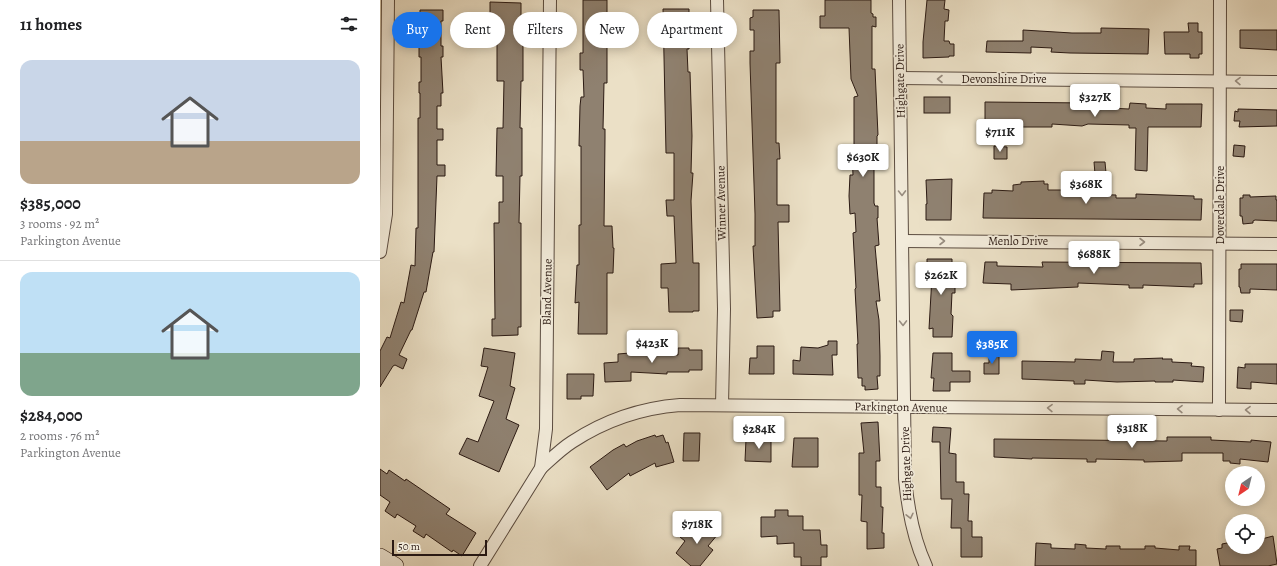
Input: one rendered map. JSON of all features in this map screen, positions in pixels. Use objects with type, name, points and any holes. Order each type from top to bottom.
[{"type":"main road","points":[[380,557],[395,566]]},
{"type":"street","points":[[380,252],[386,214],[388,0]]},
{"type":"street","name":"Bland Avenue","points":[[480,566],[541,468],[546,429],[550,0]]},
{"type":"street","name":"Winner Avenue","points":[[717,0],[724,309],[722,405]]},
{"type":"street","name":"Highgate Drive","points":[[899,0],[905,479],[908,509],[914,536],[926,566]]},
{"type":"street","name":"Doverdale Drive","points":[[1219,410],[1220,0]]},
{"type":"street","name":"Devonshire Drive","points":[[900,78],[1277,82]]},
{"type":"street","name":"Menlo Drive","points":[[903,240],[1277,244]]},
{"type":"street","name":"Parkington Avenue","points":[[541,468],[576,439],[607,423],[633,413],[660,406],[722,405],[1277,410]]},
{"type":"building","points":[[583,0],[607,0],[607,12],[585,12],[585,48],[607,48],[607,83],[604,83],[603,129],[605,129],[604,226],[612,226],[614,248],[613,273],[607,273],[607,334],[578,334],[579,302],[575,303],[577,265],[579,265],[579,225],[581,225],[581,146],[579,146],[580,106],[581,97],[584,97],[583,70],[580,70],[580,53],[583,53]]},
{"type":"building","points":[[825,0],[871,0],[871,13],[873,14],[873,17],[876,17],[876,27],[872,26],[872,69],[875,69],[878,135],[877,160],[874,160],[874,203],[875,206],[878,206],[877,218],[879,245],[875,246],[880,301],[876,301],[879,320],[880,356],[880,376],[877,376],[878,389],[865,390],[865,386],[862,386],[862,378],[858,378],[853,233],[856,232],[855,213],[850,214],[849,196],[850,175],[853,175],[852,152],[854,152],[854,97],[858,96],[851,79],[849,28],[820,28],[820,16],[825,16]]},
{"type":"building","points":[[927,0],[945,0],[944,9],[949,10],[948,21],[945,21],[944,41],[949,41],[950,44],[954,44],[954,56],[923,58]]},
{"type":"building","points":[[490,2],[521,3],[521,12],[513,12],[513,48],[523,48],[523,81],[521,81],[520,128],[522,128],[522,176],[520,176],[519,223],[521,223],[521,327],[518,327],[518,335],[492,336],[492,319],[495,319],[494,223],[499,223],[499,202],[503,202],[503,176],[496,176],[497,128],[503,128],[504,81],[497,81],[497,48],[505,48],[505,12],[490,12]]},
{"type":"building","points":[[663,9],[689,9],[689,12],[663,12]]},
{"type":"building","points":[[420,10],[443,10],[443,21],[442,12],[420,12]]},
{"type":"building","points":[[753,10],[779,10],[780,63],[776,63],[776,143],[779,143],[780,159],[777,159],[777,205],[789,205],[789,222],[778,222],[780,311],[773,311],[773,317],[757,318],[753,246],[755,246],[755,214],[750,63],[750,51],[754,51],[754,30],[750,30],[750,18],[753,17]]},
{"type":"building","points":[[1188,23],[1198,23],[1198,32],[1202,32],[1202,54],[1199,54],[1199,58],[1190,58],[1190,54],[1165,54],[1164,32],[1189,32]]},
{"type":"building","points":[[1101,28],[1149,29],[1148,54],[1051,52],[1052,48],[1031,47],[1031,53],[986,52],[987,41],[1023,41],[1023,30],[1101,33]]},
{"type":"building","points":[[1240,30],[1277,30],[1277,50],[1240,48]]},
{"type":"building","points":[[443,46],[443,57],[441,57],[443,93],[441,93],[441,106],[437,106],[437,129],[443,129],[443,140],[437,140],[437,165],[445,165],[445,176],[437,176],[434,252],[426,292],[424,292],[412,330],[399,355],[407,359],[403,369],[395,365],[393,366],[380,387],[380,351],[387,337],[390,338],[401,302],[404,303],[411,265],[415,266],[416,228],[418,228],[418,118],[420,118],[419,82],[421,82],[421,57],[419,57],[419,48],[442,48]]},
{"type":"building","points":[[664,48],[689,48],[687,49],[688,72],[690,72],[692,136],[691,173],[693,173],[691,201],[693,263],[699,263],[699,311],[669,312],[668,288],[661,288],[661,264],[676,263],[674,216],[667,216],[666,200],[674,200],[674,153],[666,153]]},
{"type":"building","points":[[924,97],[950,97],[950,113],[924,113]]},
{"type":"building","points":[[985,102],[1088,103],[1088,109],[1103,104],[1109,105],[1109,108],[1129,109],[1130,103],[1146,104],[1146,108],[1166,109],[1166,104],[1202,104],[1201,127],[1148,127],[1147,171],[1135,170],[1136,128],[1129,128],[1129,125],[1088,124],[1082,126],[1052,124],[1052,127],[985,127]]},
{"type":"building","points":[[1238,109],[1277,110],[1277,126],[1239,127],[1240,121],[1234,121],[1235,111],[1238,112]]},
{"type":"building","points":[[1234,145],[1245,146],[1244,157],[1233,156]]},
{"type":"building","points":[[994,146],[1007,147],[1007,159],[994,159]]},
{"type":"building","points":[[1094,162],[1105,162],[1106,173],[1095,174]]},
{"type":"building","points":[[952,179],[951,220],[926,220],[926,180]]},
{"type":"building","points":[[1044,181],[1044,184],[1048,184],[1048,190],[1080,190],[1081,194],[1116,195],[1116,198],[1136,198],[1136,194],[1194,196],[1194,199],[1202,199],[1201,220],[983,218],[984,193],[992,193],[992,190],[1013,191],[1013,185],[1021,184],[1021,182]]},
{"type":"building","points":[[1243,195],[1250,195],[1250,197],[1276,196],[1277,221],[1255,220],[1253,223],[1243,224],[1242,216],[1240,216],[1240,198],[1243,198]]},
{"type":"building","points":[[927,259],[952,259],[952,267],[955,266],[955,293],[952,293],[951,314],[953,316],[952,337],[933,337],[933,328],[929,329],[932,276],[927,276]]},
{"type":"building","points":[[985,262],[997,262],[997,266],[1043,267],[1042,262],[1201,263],[1202,284],[1194,284],[1194,287],[1143,285],[1143,288],[1129,288],[1129,285],[1078,283],[1078,287],[1011,290],[1011,284],[983,283]]},
{"type":"building","points":[[1241,264],[1277,264],[1277,290],[1250,289],[1250,293],[1241,293],[1239,287],[1239,269],[1241,269]]},
{"type":"building","points":[[1230,310],[1243,310],[1242,322],[1230,321]]},
{"type":"building","points":[[828,341],[837,341],[837,355],[832,355],[833,375],[793,374],[793,360],[800,361],[801,347],[818,348],[828,345]]},
{"type":"building","points":[[757,346],[774,346],[774,374],[749,374],[750,358],[757,358]]},
{"type":"building","points":[[484,348],[515,353],[510,386],[515,388],[506,419],[519,425],[499,472],[459,454],[467,438],[478,442],[494,401],[479,396],[488,367],[481,366]]},
{"type":"building","points":[[678,348],[702,350],[702,370],[689,370],[689,372],[667,372],[667,374],[631,372],[631,381],[605,382],[604,363],[618,362],[618,354],[678,355]]},
{"type":"building","points":[[1102,351],[1114,352],[1113,362],[1134,362],[1134,359],[1163,358],[1162,359],[1172,359],[1172,362],[1192,363],[1191,366],[1204,367],[1203,382],[1173,380],[1173,382],[1117,382],[1085,380],[1085,384],[1074,384],[1074,381],[1022,379],[1022,361],[1075,362],[1075,359],[1101,360]]},
{"type":"building","points":[[933,353],[952,353],[952,371],[970,371],[970,382],[950,382],[950,391],[933,391],[934,378],[931,378]]},
{"type":"building","points":[[989,354],[999,354],[999,374],[984,374],[984,363],[989,363]]},
{"type":"building","points":[[1245,364],[1277,364],[1277,384],[1251,382],[1251,389],[1237,388],[1238,367],[1245,368]]},
{"type":"building","points":[[567,374],[594,374],[593,396],[581,396],[581,399],[567,399]]},
{"type":"building","points":[[878,422],[880,461],[876,461],[876,487],[881,487],[881,507],[883,507],[882,533],[884,533],[884,548],[867,549],[867,522],[861,521],[862,495],[859,495],[859,453],[864,453],[861,423]]},
{"type":"building","points":[[933,427],[951,428],[949,453],[956,454],[956,482],[964,482],[964,494],[969,494],[968,521],[972,521],[972,537],[982,537],[982,557],[961,557],[961,528],[951,528],[952,499],[941,499],[940,442],[932,442]]},
{"type":"building","points":[[684,433],[700,433],[699,461],[683,461]]},
{"type":"building","points":[[655,435],[656,437],[663,435],[666,443],[668,442],[674,462],[656,467],[655,463],[630,476],[629,473],[607,490],[590,467],[624,444],[626,447],[637,441]]},
{"type":"building","points":[[757,437],[771,437],[771,462],[745,461],[746,439],[757,439]]},
{"type":"building","points":[[1167,437],[1211,437],[1211,440],[1251,442],[1251,440],[1271,442],[1268,462],[1240,459],[1240,464],[1230,463],[1230,461],[1223,461],[1223,453],[1182,453],[1182,461],[1144,462],[1144,460],[1096,459],[1096,462],[1087,462],[1087,459],[994,457],[994,439],[1167,441]]},
{"type":"building","points":[[794,438],[818,438],[818,467],[792,467]]},
{"type":"building","points":[[380,469],[387,474],[389,470],[405,481],[406,479],[450,509],[446,514],[476,533],[462,556],[453,550],[452,552],[426,534],[424,538],[413,531],[416,526],[397,514],[395,518],[385,511],[390,502],[380,495]]},
{"type":"building","points":[[775,510],[788,510],[788,516],[803,516],[803,530],[820,530],[821,545],[827,545],[827,557],[821,557],[821,566],[801,566],[801,557],[794,557],[794,543],[777,544],[777,536],[761,537],[761,517],[775,517]]},
{"type":"building","points":[[703,521],[718,534],[708,546],[713,550],[700,566],[691,566],[676,553],[685,541],[680,537],[688,528],[694,532]]},
{"type":"building","points":[[1273,536],[1277,564],[1268,566],[1220,566],[1217,549],[1222,548],[1222,544],[1225,543],[1225,554],[1265,554],[1265,538]]},
{"type":"building","points":[[1036,543],[1051,544],[1051,548],[1075,549],[1075,544],[1086,545],[1086,548],[1106,549],[1106,546],[1120,546],[1120,549],[1145,549],[1145,546],[1155,546],[1155,548],[1179,550],[1179,546],[1190,546],[1189,550],[1196,550],[1196,566],[1035,566]]}]
